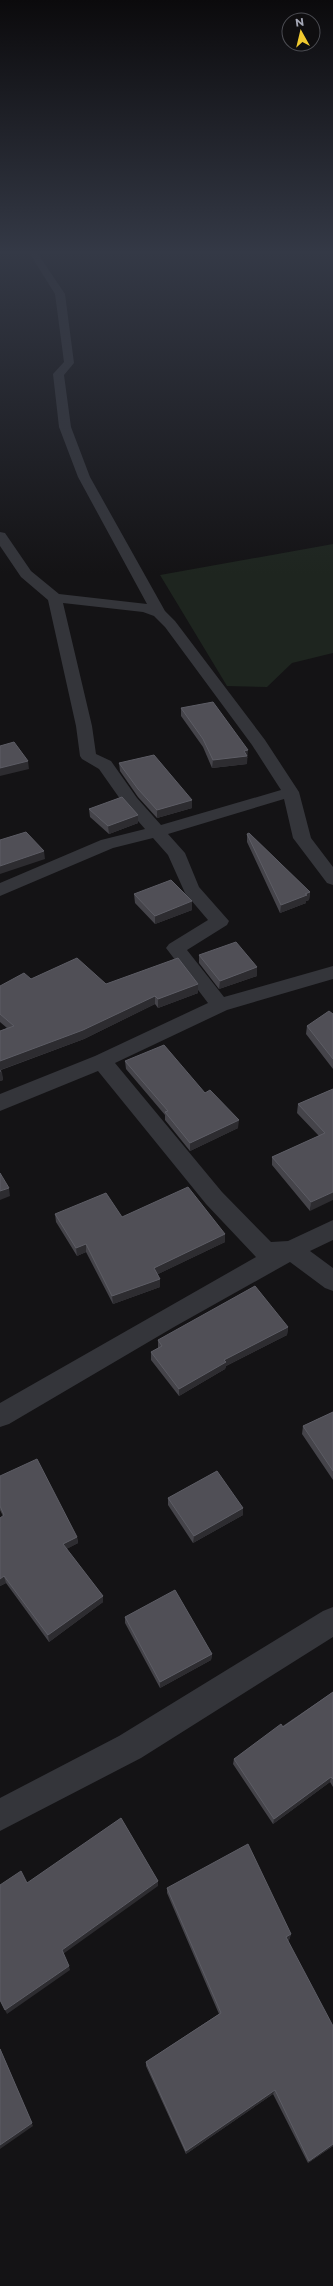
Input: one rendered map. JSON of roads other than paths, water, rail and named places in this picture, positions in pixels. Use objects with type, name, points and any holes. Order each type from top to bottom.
[{"type":"street","points":[[69,361],[69,363],[58,374],[65,427],[84,478],[159,613],[170,624],[228,700],[259,743],[291,792],[302,838],[310,851],[333,879]]},
{"type":"street","points":[[0,536],[10,548],[21,568],[55,598],[144,608],[159,613]]},
{"type":"street","points":[[55,598],[84,726],[88,756],[104,765],[130,802],[176,853],[191,889],[220,921],[176,948],[220,1005]]},
{"type":"street","points":[[0,890],[107,844],[291,792]]},
{"type":"street","points":[[0,1103],[102,1061],[220,1005],[333,972]]},
{"type":"street","points":[[102,1061],[214,1198],[266,1252],[291,1250],[333,1281]]},
{"type":"street","points":[[0,1416],[291,1250],[333,1229]]},
{"type":"street","points":[[0,1815],[130,1747],[333,1621]]}]
